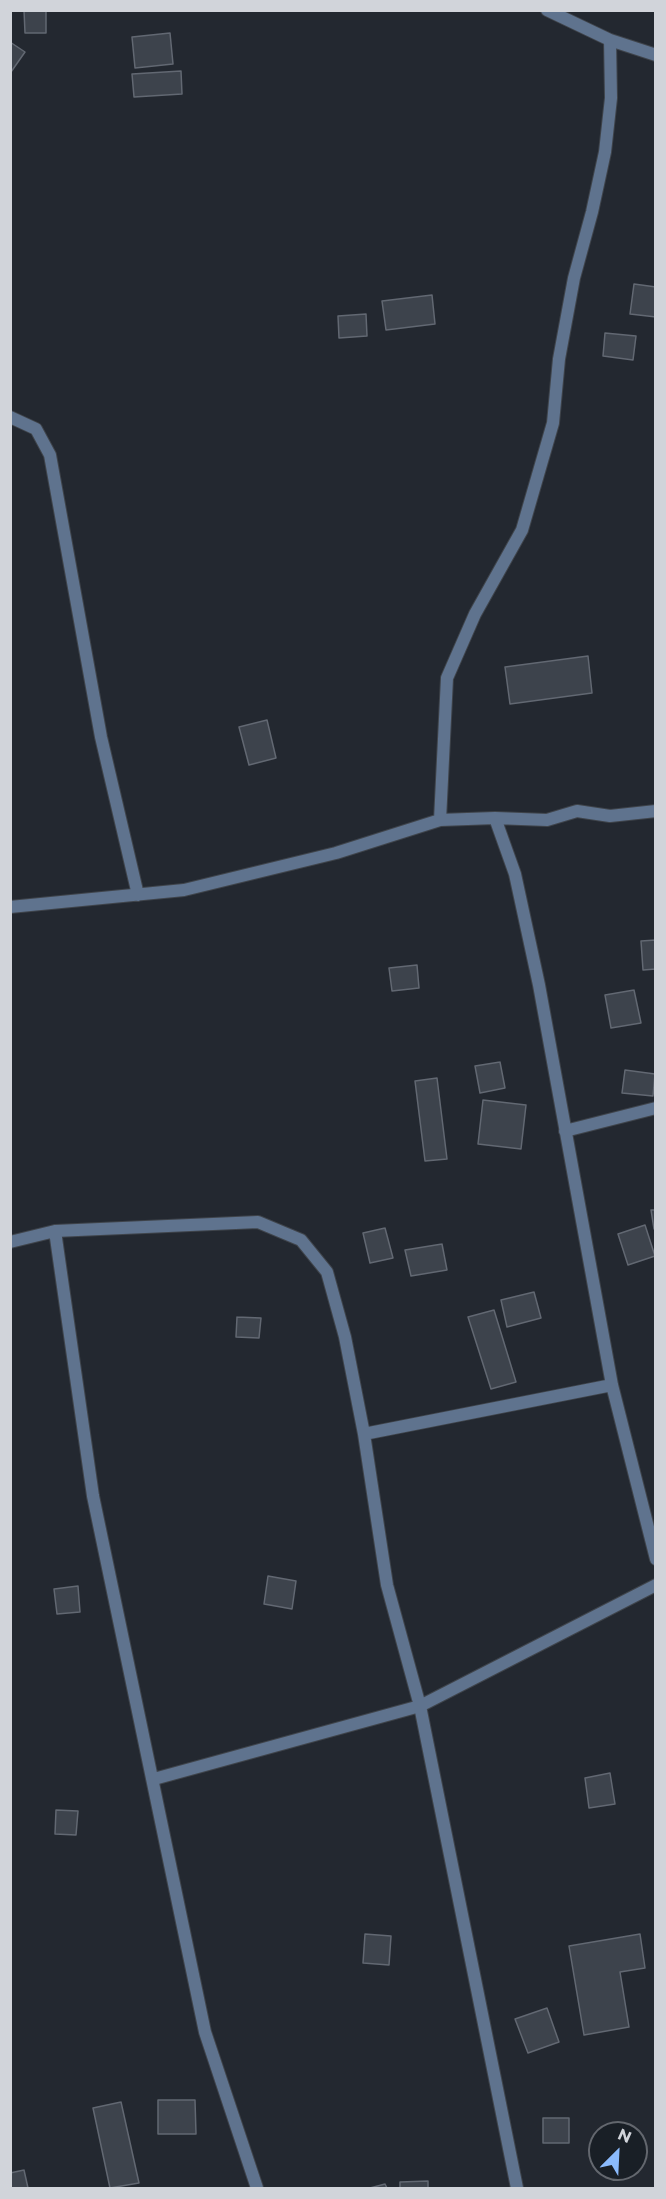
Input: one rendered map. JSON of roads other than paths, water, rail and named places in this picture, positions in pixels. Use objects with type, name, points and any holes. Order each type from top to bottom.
[{"type":"street","points":[[547,10],[610,40],[656,55]]},
{"type":"street","points":[[440,820],[447,678],[475,614],[522,530],[553,423],[559,359],[574,278],[605,152],[611,98],[610,40]]},
{"type":"street","points":[[10,417],[36,429],[50,454],[101,736],[138,895]]},
{"type":"street","points":[[10,907],[184,890],[336,854],[440,820],[495,818],[547,820],[577,810],[610,816],[656,811]]},
{"type":"street","points":[[495,818],[515,874],[539,985],[612,1385],[656,1559]]},
{"type":"street","points":[[565,1131],[656,1108]]},
{"type":"street","points":[[10,1242],[55,1231],[258,1222],[301,1240],[327,1272],[345,1337],[364,1434],[387,1585],[420,1706],[517,2188]]},
{"type":"street","points":[[55,1231],[93,1496],[154,1779],[205,2032],[257,2188]]},
{"type":"street","points":[[364,1434],[612,1385]]},
{"type":"street","points":[[154,1779],[420,1706],[656,1586]]}]
